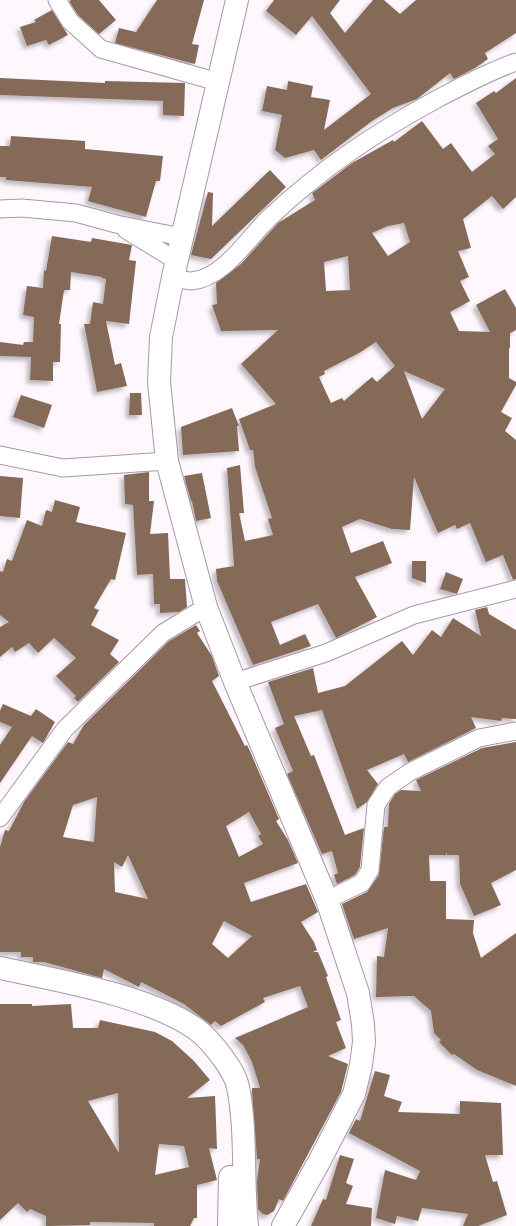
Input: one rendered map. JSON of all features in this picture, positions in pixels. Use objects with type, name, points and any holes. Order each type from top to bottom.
[{"type":"street","points":[[57,0],[70,21],[100,49],[218,82]]},
{"type":"street","points":[[237,0],[182,237],[161,337],[159,382],[167,461],[206,607],[235,682],[327,900],[358,993],[364,1042],[361,1065],[354,1094],[320,1162],[282,1224]]},
{"type":"street","points":[[116,224],[191,281],[213,274],[224,266],[265,222],[294,194],[350,150],[398,120],[460,87],[516,62]]},
{"type":"street","points":[[0,209],[22,208],[76,213],[116,224],[182,237]]},
{"type":"street","points":[[0,455],[63,468],[167,461]]},
{"type":"street","points":[[235,682],[326,653],[414,615],[516,588]]},
{"type":"street","points":[[0,818],[65,729],[163,633],[206,607]]},
{"type":"street","points":[[327,900],[362,883],[370,870],[376,805],[388,787],[410,772],[479,738],[516,731]]},
{"type":"street","points":[[0,968],[70,984],[155,1008],[178,1018],[197,1030],[214,1046],[232,1070],[238,1086],[242,1120],[243,1226]]},
{"type":"street","points":[[0,979],[104,1003],[151,1019],[174,1032],[194,1047],[211,1064],[220,1076],[226,1094],[243,1226]]},
{"type":"building","points":[[99,0],[116,20],[99,34],[78,15],[69,1]]},
{"type":"building","points":[[157,0],[204,0],[192,44],[199,45],[195,64],[115,43],[119,28],[136,32]]},
{"type":"building","points":[[274,0],[340,0],[330,13],[345,33],[373,0],[384,0],[400,14],[416,0],[516,0],[516,33],[485,53],[488,59],[475,68],[454,79],[450,73],[417,99],[393,108],[372,121],[321,160],[314,150],[285,158],[275,150],[282,115],[262,111],[267,86],[287,90],[288,81],[313,86],[311,97],[330,100],[324,130],[371,94],[312,16],[296,35],[266,11]]},
{"type":"building","points":[[52,10],[68,35],[49,45],[46,40],[27,46],[20,27],[36,22],[34,20]]},
{"type":"building","points":[[0,78],[105,83],[105,81],[185,83],[184,116],[163,115],[163,101],[0,95]]},
{"type":"building","points":[[516,78],[516,197],[503,209],[492,196],[463,219],[471,248],[458,251],[469,277],[460,281],[470,301],[450,312],[459,331],[490,332],[476,305],[505,289],[516,308],[516,330],[510,333],[509,378],[516,382],[516,385],[501,412],[512,418],[505,431],[516,440],[516,579],[513,580],[503,555],[486,562],[470,523],[457,529],[455,525],[438,533],[414,477],[410,530],[392,529],[360,519],[342,527],[351,553],[383,541],[392,563],[355,577],[377,617],[336,638],[318,604],[271,622],[280,645],[305,634],[311,646],[253,665],[217,581],[216,569],[234,566],[227,468],[240,465],[244,513],[239,513],[245,541],[273,535],[268,519],[272,518],[255,467],[253,450],[250,450],[239,419],[276,404],[241,364],[278,330],[221,331],[212,305],[217,304],[216,283],[241,264],[278,223],[315,200],[312,193],[352,163],[393,140],[394,142],[422,121],[443,149],[451,143],[472,172],[495,154],[488,146],[498,139],[476,103],[494,91],[496,93]],"holes":[[[404,223],[410,242],[388,256],[372,233],[388,226]],[[348,256],[350,290],[326,291],[324,262]],[[376,342],[395,366],[377,382],[372,377],[344,401],[342,398],[331,403],[319,377],[325,374],[324,371],[359,353]],[[404,371],[445,389],[422,419]]]},
{"type":"building","points":[[11,136],[85,141],[85,149],[163,156],[160,181],[156,181],[146,217],[88,201],[92,187],[6,180],[6,177],[0,177],[0,146],[10,146]]},
{"type":"building","points":[[270,170],[286,187],[211,259],[191,255],[208,192],[213,193],[212,226]]},
{"type":"building","points":[[52,236],[91,242],[92,238],[132,245],[129,260],[136,261],[129,324],[106,321],[115,365],[121,363],[127,386],[97,392],[84,324],[90,324],[93,302],[103,304],[106,279],[101,278],[102,277],[71,272],[70,290],[64,290],[59,324],[61,324],[60,362],[53,362],[53,381],[30,380],[31,357],[0,356],[0,342],[23,345],[24,342],[33,342],[34,317],[23,315],[27,286],[43,288],[44,270],[46,271]]},
{"type":"building","points":[[130,393],[141,393],[142,415],[129,415]]},
{"type":"building","points":[[21,395],[52,405],[44,428],[13,417]]},
{"type":"building","points":[[232,408],[239,426],[237,426],[239,451],[183,455],[181,427]]},
{"type":"building","points":[[149,472],[149,501],[154,501],[150,534],[168,533],[170,579],[185,579],[187,607],[179,612],[160,613],[160,604],[154,604],[153,574],[137,575],[133,505],[125,504],[124,475]]},
{"type":"building","points":[[202,473],[211,518],[196,521],[192,501],[184,476]]},
{"type":"building","points":[[0,476],[23,478],[20,518],[0,516]]},
{"type":"building","points":[[55,500],[80,507],[76,522],[126,533],[115,580],[111,579],[94,608],[99,610],[91,625],[119,640],[110,654],[119,662],[78,702],[74,698],[76,696],[56,676],[76,658],[54,638],[38,653],[29,643],[15,652],[12,647],[0,657],[0,627],[9,622],[0,615],[0,571],[3,572],[7,559],[12,561],[27,520],[42,526],[46,510],[52,512]]},
{"type":"building","points":[[412,561],[426,561],[426,583],[412,578]]},
{"type":"building","points":[[446,572],[463,579],[457,594],[440,589]]},
{"type":"building","points":[[487,607],[489,614],[516,630],[516,719],[502,718],[501,721],[471,717],[476,728],[408,762],[404,754],[367,770],[378,784],[367,802],[357,809],[322,710],[294,716],[311,756],[314,755],[345,835],[364,828],[360,867],[355,875],[337,884],[334,875],[338,873],[332,851],[322,854],[287,774],[293,771],[275,728],[284,724],[268,682],[313,668],[318,693],[345,686],[402,641],[413,655],[432,630],[441,637],[453,618],[481,636],[475,610]]},
{"type":"building","points":[[196,625],[200,631],[197,633],[212,656],[219,676],[212,681],[245,746],[247,745],[250,751],[279,819],[276,821],[288,840],[298,863],[244,883],[251,902],[306,884],[318,912],[301,922],[314,942],[317,950],[313,952],[318,952],[328,976],[326,977],[341,1020],[336,1022],[346,1048],[328,1056],[348,1064],[341,1092],[283,1201],[279,1199],[274,1211],[267,1215],[263,1214],[258,1209],[257,1181],[260,1159],[257,1159],[252,1088],[260,1088],[252,1062],[243,1045],[235,1038],[308,1007],[300,986],[263,998],[265,1002],[221,1026],[215,1021],[211,1025],[184,1004],[141,982],[139,987],[104,969],[102,978],[44,962],[33,962],[33,957],[21,957],[21,952],[0,952],[0,847],[5,830],[9,831],[24,802],[68,742],[73,744],[84,725],[169,641]],"holes":[[[97,797],[94,842],[63,837],[73,805]],[[249,812],[261,834],[258,836],[263,844],[239,857],[226,826]],[[128,855],[148,899],[115,892],[114,862],[122,867]],[[224,921],[252,936],[228,958],[212,944]]]},
{"type":"building","points":[[3,704],[31,716],[36,709],[55,722],[43,743],[32,736],[0,783],[0,745],[12,727],[0,722],[0,711]]},
{"type":"building","points":[[516,742],[516,870],[491,883],[501,905],[474,916],[460,884],[459,855],[447,855],[446,852],[446,855],[429,855],[430,881],[446,881],[446,919],[474,920],[473,933],[481,958],[516,933],[516,1086],[477,1070],[454,1054],[452,1055],[439,1042],[441,1040],[434,1033],[431,1011],[414,996],[376,997],[377,956],[384,957],[388,928],[354,939],[342,904],[367,892],[379,875],[384,827],[388,827],[389,804],[395,794],[401,790],[421,791],[416,780],[482,748]]},
{"type":"building","points":[[0,1004],[32,1004],[32,1006],[71,1004],[73,1028],[98,1028],[100,1020],[155,1032],[172,1041],[194,1061],[210,1080],[187,1098],[215,1096],[217,1149],[209,1148],[217,1180],[197,1185],[197,1218],[194,1218],[190,1226],[154,1226],[154,1223],[90,1222],[90,1225],[46,1226],[46,1216],[30,1209],[27,1212],[18,1203],[0,1220]],"holes":[[[118,1093],[119,1153],[88,1101]],[[159,1144],[184,1146],[189,1167],[155,1175]]]},
{"type":"building","points":[[375,1071],[390,1075],[384,1096],[402,1102],[398,1112],[460,1114],[460,1101],[501,1103],[503,1155],[485,1155],[493,1182],[497,1181],[507,1215],[478,1226],[463,1226],[468,1214],[422,1208],[418,1221],[397,1216],[395,1224],[376,1218],[385,1170],[416,1180],[420,1171],[349,1133],[356,1119],[360,1121]]},
{"type":"building","points":[[340,1155],[354,1159],[346,1183],[353,1186],[346,1204],[372,1208],[371,1226],[311,1226],[323,1199],[326,1200]]}]
